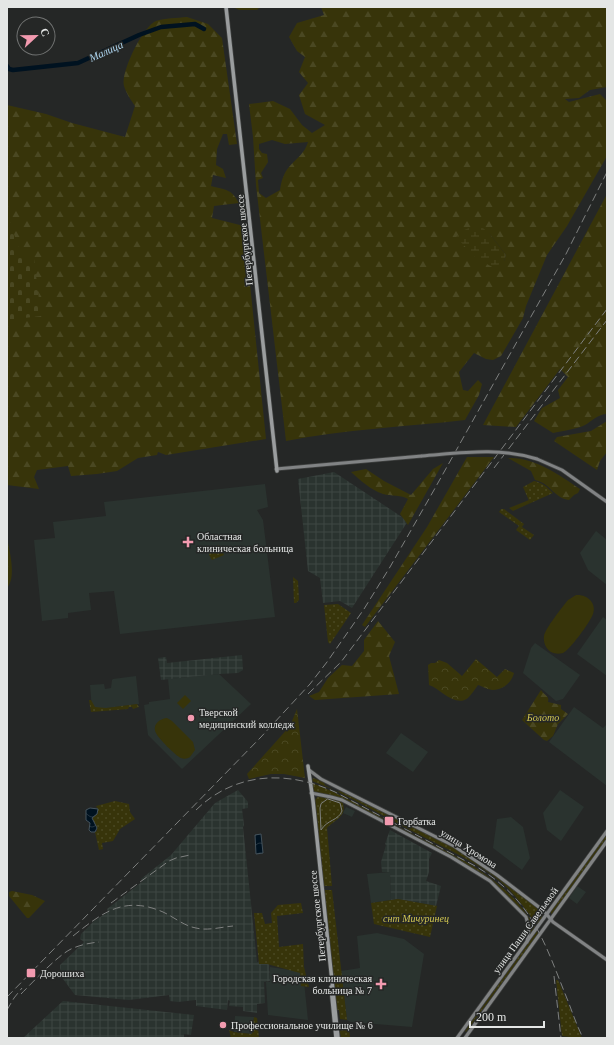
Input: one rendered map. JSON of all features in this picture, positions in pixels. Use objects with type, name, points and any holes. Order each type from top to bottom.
[{"type":"main road","name":"Петербургское шоссе","points":[[226,7],[277,470]]},
{"type":"main road","points":[[277,470],[422,456],[494,451],[537,459],[556,466],[568,473],[607,502]]},
{"type":"main road","name":"Петербургское шоссе","points":[[308,768],[315,828]]},
{"type":"main road","name":"улица Хромова","points":[[308,768],[318,777],[454,846],[497,875],[544,911],[550,919],[607,960]]},
{"type":"main road","name":"Петербургское шоссе","points":[[311,793],[337,1038]]},
{"type":"main road","name":"улица Хромова","points":[[311,793],[342,800],[451,857],[490,881],[526,917],[529,928],[527,942]]},
{"type":"main road","points":[[313,801],[316,796],[321,795]]},
{"type":"main road","name":"улица Паши Савельевой","points":[[457,1038],[607,831]]},
{"type":"main road","name":"улица Паши Савельевой","points":[[465,1037],[607,841]]},
{"type":"main road","points":[[461,1033],[465,1037]]},
{"type":"shaded area","points":[[334,472],[408,521],[352,608],[340,601],[323,603],[320,578],[308,571],[298,479]]},
{"type":"shaded area","name":"Областная клиническая больница","points":[[265,484],[268,507],[257,510],[263,520],[275,617],[120,634],[114,591],[89,593],[91,610],[68,613],[68,618],[42,621],[34,540],[55,538],[53,522],[106,516],[104,502]]},
{"type":"shaded area","points":[[596,531],[607,540],[607,585],[588,570],[580,553]]},
{"type":"shaded area","points":[[603,617],[607,620],[607,676],[577,654]]},
{"type":"shaded area","points":[[535,643],[580,675],[563,699],[556,701],[523,673],[531,648]]},
{"type":"shaded area","points":[[242,655],[243,670],[238,673],[161,680],[158,658],[166,657],[167,663]]},
{"type":"shaded area","name":"Тверской медицинский колледж","points":[[219,674],[251,704],[182,769],[148,735],[144,705],[149,704],[149,702],[170,699],[168,679]]},
{"type":"shaded area","points":[[136,676],[139,704],[92,710],[90,685],[104,684],[105,689],[111,688],[113,679]]},
{"type":"shaded area","points":[[574,707],[603,728],[607,724],[607,786],[549,742]]},
{"type":"shaded area","points":[[401,733],[428,752],[413,772],[386,753]]},
{"type":"shaded area","points":[[238,790],[248,802],[248,808],[242,809],[243,827],[257,962],[269,962],[270,981],[264,982],[265,1003],[257,1004],[257,1013],[243,1011],[243,1007],[229,1006],[230,1001],[228,1000],[227,1010],[196,1006],[196,1000],[178,1002],[170,1001],[169,995],[129,1000],[75,995],[63,979],[60,965],[84,942],[80,939],[81,934],[94,921],[108,912],[107,909],[143,881],[141,879],[171,855],[215,803]]},
{"type":"shaded area","points":[[560,790],[584,807],[561,841],[547,830],[543,813]]},
{"type":"shaded area","points":[[346,807],[355,811],[352,817],[343,813]]},
{"type":"shaded area","points":[[511,817],[523,827],[530,858],[522,870],[493,848],[497,819]]},
{"type":"shaded area","points":[[390,830],[432,853],[429,859],[429,872],[426,881],[441,886],[436,906],[398,899],[391,900],[390,872],[382,872],[381,862]]},
{"type":"shaded area","points":[[390,872],[391,900],[371,903],[367,874]]},
{"type":"shaded area","points":[[577,886],[586,892],[577,904],[569,898]]},
{"type":"shaded area","name":"Городская клиническая больница № 7","points":[[377,933],[404,939],[424,954],[412,1027],[351,1022],[347,1020],[341,971],[360,968],[357,936]]},
{"type":"shaded area","points":[[270,967],[303,972],[308,1020],[268,1015],[266,982],[270,982]]},
{"type":"shaded area","points":[[63,1001],[194,1015],[191,1035],[184,1034],[184,1038],[23,1038]]},
{"type":"shaded area","points":[[235,1016],[254,1017],[252,1034],[234,1032]]},
{"type":"green space","points":[[233,7],[260,7],[257,10],[239,10]]},
{"type":"green space","points":[[321,7],[607,7],[607,87],[590,90],[579,98],[565,99],[569,102],[600,94],[607,101],[607,156],[567,226],[547,255],[526,306],[523,318],[501,356],[493,360],[486,359],[474,353],[459,372],[463,390],[468,391],[478,380],[482,384],[479,395],[465,420],[353,431],[286,441],[256,185],[249,104],[273,101],[290,109],[302,125],[312,133],[325,125],[305,114],[299,95],[308,83],[299,72],[305,57],[297,51],[289,37],[297,23],[324,15]],"holes":[[[272,140],[285,144],[308,142],[303,152],[286,172],[282,180],[280,190],[266,198],[259,193],[258,180],[263,178],[261,173],[268,162],[267,154],[262,153],[259,149],[259,144]],[[489,233],[506,255],[504,261]]]},
{"type":"green space","points":[[187,17],[208,24],[222,38],[237,144],[229,145],[227,134],[223,134],[217,149],[216,165],[223,169],[226,178],[213,175],[211,186],[230,192],[239,203],[214,206],[212,218],[244,226],[266,439],[166,455],[158,452],[157,455],[138,458],[117,471],[97,474],[71,476],[68,466],[37,470],[34,477],[39,489],[7,485],[7,105],[46,114],[72,123],[125,137],[135,106],[124,86],[125,71],[139,40],[145,31],[156,21]]},
{"type":"green space","points":[[607,194],[607,414],[598,416],[585,425],[574,429],[553,433],[534,421],[542,408],[560,398],[558,390],[568,377],[560,369],[516,427],[483,425]]},
{"type":"green space","points":[[7,213],[23,261],[34,259],[41,316],[7,320]]},
{"type":"green space","points":[[478,224],[489,233],[506,255],[504,261],[494,268],[476,258],[456,237],[462,231]]},
{"type":"green space","points":[[607,421],[607,452],[600,461],[597,470],[554,441],[557,437],[591,431]]},
{"type":"green space","points":[[467,457],[494,457],[365,627],[362,625],[427,527]]},
{"type":"green space","points":[[508,458],[528,460],[555,473],[580,489],[578,493],[569,500],[564,499],[545,484],[535,480],[531,471]]},
{"type":"green space","points":[[443,463],[408,525],[400,514],[408,499],[386,495],[374,490],[351,472],[366,469],[384,481],[411,495],[433,469]]},
{"type":"green space","points":[[534,481],[545,486],[553,493],[513,511],[530,503],[523,487]]},
{"type":"green space","points":[[529,500],[530,503],[513,511],[509,508]]},
{"type":"green space","points":[[501,509],[504,509],[524,524],[522,527],[534,535],[530,540],[516,530],[519,526],[499,512]]},
{"type":"green space","points":[[7,537],[11,556],[12,577],[7,588]]},
{"type":"green space","points":[[218,545],[220,546],[224,555],[212,560],[209,555],[210,552]]},
{"type":"green space","points":[[293,577],[298,581],[299,600],[296,603],[294,603]]},
{"type":"green space","points":[[576,595],[584,596],[590,600],[594,606],[593,614],[580,635],[566,651],[560,654],[552,653],[545,645],[544,641],[547,628],[568,600]]},
{"type":"green space","points":[[338,604],[351,613],[330,644],[328,642],[324,605]]},
{"type":"green space","points":[[378,621],[395,642],[389,656],[399,694],[315,700],[309,696],[319,692],[328,678],[342,665],[352,666],[364,651],[364,640]]},
{"type":"green space","points":[[476,659],[497,677],[505,669],[514,673],[513,676],[506,685],[500,689],[493,690],[478,685],[468,698],[458,701],[448,697],[429,685],[428,665],[431,663],[435,663],[439,660],[447,663],[462,676]]},
{"type":"green space","name":"Болото","points":[[541,690],[547,697],[548,702],[561,705],[561,709],[568,714],[558,724],[553,736],[547,741],[522,720]]},
{"type":"green space","points":[[185,695],[191,701],[183,709],[177,703]]},
{"type":"green space","points":[[89,700],[91,700],[95,707],[106,708],[137,704],[139,707],[133,709],[132,707],[129,707],[128,709],[91,712]]},
{"type":"green space","points":[[297,709],[305,778],[284,774],[271,774],[249,779],[247,774],[290,726]]},
{"type":"green space","points":[[167,718],[193,742],[195,750],[189,758],[183,759],[179,757],[163,743],[157,735],[155,727],[157,723]]},
{"type":"green space","points":[[313,778],[324,782],[325,785],[333,790],[312,781]]},
{"type":"green space","points":[[312,783],[345,797],[474,867],[508,892],[522,908],[535,927],[530,934],[529,921],[523,912],[495,883],[487,877],[449,854],[341,799],[315,792],[313,790]]},
{"type":"green space","points":[[341,791],[401,821],[406,825],[408,824],[453,847],[485,868],[530,902],[542,913],[541,919],[536,924],[511,891],[491,874],[460,855],[338,792]]},
{"type":"green space","points":[[318,796],[337,799],[343,803],[344,808],[342,815],[327,828],[332,886],[323,886],[321,856],[319,855],[318,847],[320,846],[315,800]]},
{"type":"green space","points":[[115,801],[129,804],[130,812],[135,819],[120,829],[113,841],[102,843],[103,849],[99,850],[95,832],[97,831],[92,818],[97,813],[98,809],[96,806]]},
{"type":"green space","points":[[607,834],[607,838],[551,914],[551,911]]},
{"type":"green space","points":[[324,890],[332,890],[347,1020],[340,1019],[339,1010],[337,1010]]},
{"type":"green space","points":[[12,891],[32,895],[45,901],[29,918],[27,918],[9,896],[9,892]]},
{"type":"green space","name":"снт Мичуринец","points":[[398,899],[437,906],[430,937],[374,924],[371,903]]},
{"type":"green space","points":[[301,903],[303,913],[277,916],[279,947],[303,944],[304,967],[309,987],[301,986],[300,973],[267,964],[259,964],[254,913],[262,913],[265,924],[272,923],[271,913],[278,905]]},
{"type":"green space","points":[[537,931],[538,934],[466,1032],[465,1031]]},
{"type":"green space","points":[[556,980],[558,980],[582,1038],[562,1036]]},
{"type":"green space","points":[[254,1017],[257,1018],[259,1038],[231,1038],[229,1030],[252,1034]]},
{"type":"green space","points":[[339,1026],[349,1026],[350,1038],[341,1038]]},
{"type":"water","points":[[90,808],[98,809],[97,814],[92,818],[97,828],[95,832],[91,832],[89,830],[90,823],[86,820],[86,810]]},
{"type":"water","points":[[261,834],[263,853],[256,854],[255,835]]},
{"type":"waterway","name":"Малица","points":[[7,66],[9,69],[13,70],[78,63],[139,35],[161,27],[195,24],[204,29]]},
{"type":"tram line","points":[[328,799],[340,803],[342,811],[338,817],[324,826],[321,830],[320,808],[321,804],[328,799]]},
{"type":"railway","points":[[7,997],[261,737],[310,684],[327,662],[364,609],[390,567],[566,254],[607,172]]},
{"type":"railway","points":[[308,694],[341,662],[607,309]]},
{"type":"railway","points":[[494,468],[607,320]]},
{"type":"railway","points":[[196,810],[211,797],[227,788],[244,782],[262,778],[299,780],[335,792],[477,867],[496,880],[512,894],[525,909],[535,925],[552,960],[583,1038]]},
{"type":"railway","points":[[111,903],[169,861],[190,855]]},
{"type":"railway","points":[[73,936],[94,920],[114,909],[137,905],[163,912],[196,928],[210,929],[233,926]]},
{"type":"railway","points":[[21,994],[65,952],[81,945],[99,942]]},
{"type":"railway","points":[[554,976],[561,1038]]},
{"type":"railway","points":[[7,1010],[22,988]]},
{"type":"place","name":"Областная клиническая больница","points":[[188,542]]},
{"type":"place","name":"Тверской медицинский колледж","points":[[191,718]]},
{"type":"place","name":"Горбатка","points":[[389,821]]},
{"type":"place","name":"Дорошиха","points":[[31,973]]},
{"type":"place","name":"Городская клиническая больница № 7","points":[[381,984]]},
{"type":"place","name":"Профессиональное училище № 6","points":[[223,1025]]}]
